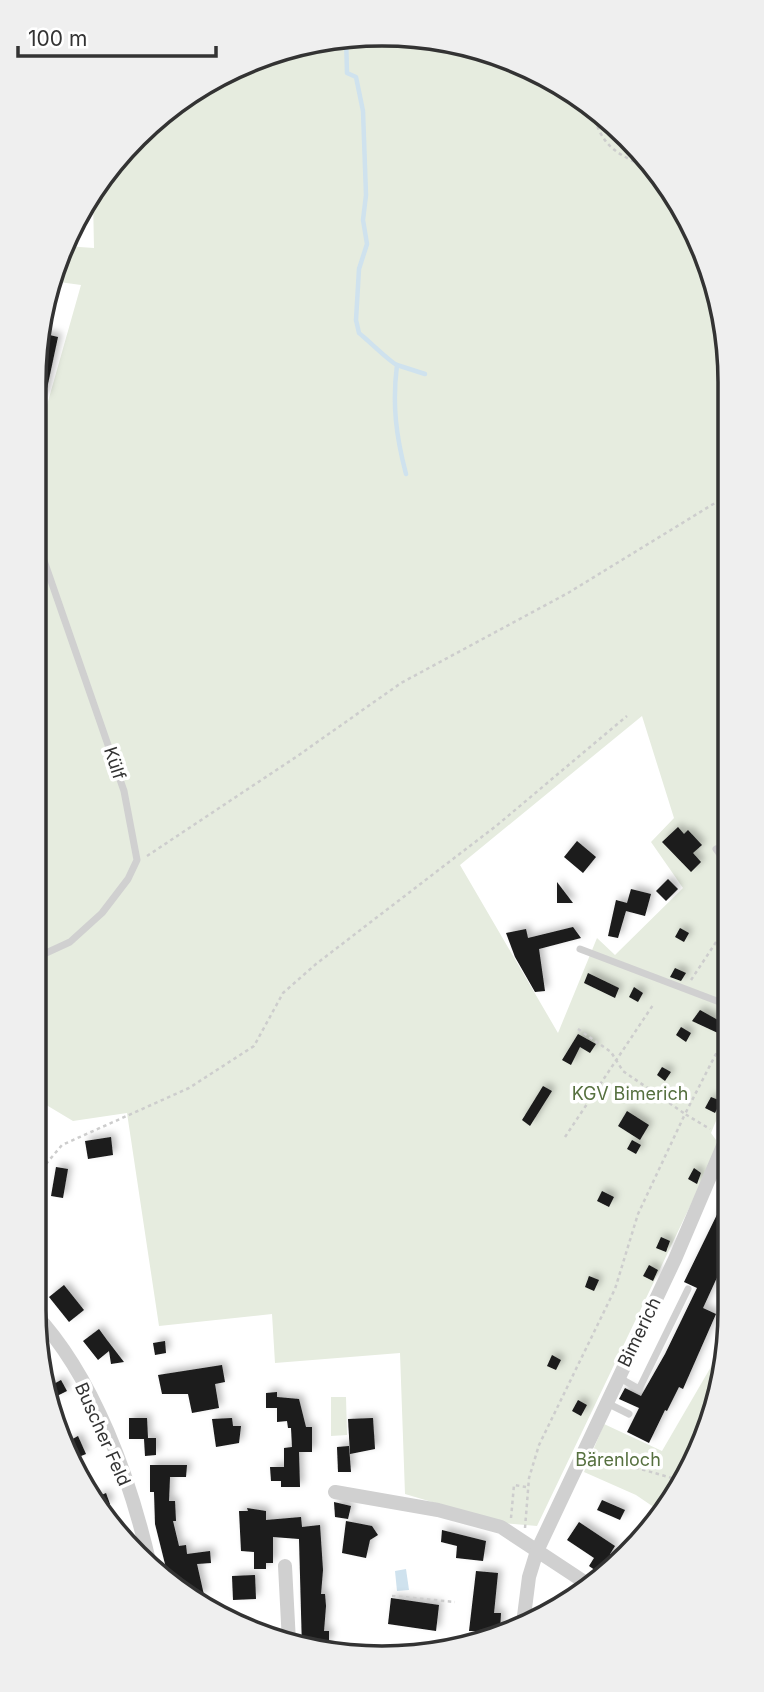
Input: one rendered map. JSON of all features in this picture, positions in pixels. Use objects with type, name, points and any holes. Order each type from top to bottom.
[{"type":"street","name":"Bimerich","points":[[524,1615],[529,1577],[537,1551],[605,1402],[675,1259],[718,1158]]},
{"type":"street","name":"Buscher Feld","points":[[46,1326],[87,1389],[137,1514],[146,1550]]},
{"type":"street","points":[[335,1492],[455,1514],[501,1527],[582,1581]]},
{"type":"street","points":[[285,1566],[289,1633]]},
{"type":"lane","name":"Külf","points":[[46,566],[124,791],[137,860]]},
{"type":"lane","points":[[46,954],[70,943],[102,913],[128,879],[137,860]]},
{"type":"lane","points":[[580,949],[718,1001]]},
{"type":"lane","points":[[617,1377],[639,1389],[688,1289]]},
{"type":"lane","points":[[605,1402],[629,1413]]},
{"type":"path","points":[[595,122],[612,151],[638,164]]},
{"type":"path","points":[[137,860],[154,853],[401,683],[568,593],[718,501]]},
{"type":"path","points":[[46,1162],[62,1145],[189,1088],[254,1046],[283,993],[496,826],[627,716]]},
{"type":"path","points":[[686,989],[718,940]]},
{"type":"path","points":[[565,1137],[653,1005]]},
{"type":"path","points":[[578,1029],[611,1052],[623,1071],[713,1130]]},
{"type":"path","points":[[525,1542],[528,1487],[539,1444],[615,1289],[638,1214],[718,1050]]},
{"type":"path","points":[[582,1451],[673,1478]]},
{"type":"path","points":[[526,1522],[510,1520],[514,1485],[528,1487]]},
{"type":"path","points":[[392,1596],[456,1602]]},
{"type":"green space","name":"KGV Bimerich","points":[[404,46],[448,52],[490,63],[531,80],[587,115],[635,160],[662,195],[684,233],[701,274],[712,316],[718,360],[718,1116],[711,1133],[716,1140],[716,1152],[537,1526],[503,1523],[405,1494],[400,1353],[275,1363],[272,1314],[159,1326],[127,1113],[73,1121],[46,1105],[46,405],[81,285],[61,282],[63,274],[74,247],[94,248],[93,210],[102,195],[144,144],[195,102],[253,71],[295,57],[338,48]],"holes":[[[642,716],[674,818],[651,842],[683,888],[615,955],[597,938],[558,1033],[460,865]]]},
{"type":"green space","name":"Bärenloch","points":[[715,1360],[707,1397],[693,1439],[654,1508],[636,1495],[584,1472],[604,1424],[662,1451]]},
{"type":"green space","points":[[331,1397],[346,1397],[347,1435],[331,1436]]},
{"type":"water","points":[[406,1569],[409,1590],[397,1591],[395,1571]]},
{"type":"building","points":[[49,335],[58,337],[46,393]]},
{"type":"building","points":[[678,827],[684,834],[688,830],[702,845],[693,853],[701,862],[691,872],[662,842]]},
{"type":"building","points":[[577,841],[596,857],[583,873],[564,857]]},
{"type":"building","points":[[668,879],[678,889],[666,901],[656,891]]},
{"type":"building","points":[[557,882],[573,903],[557,903]]},
{"type":"building","points":[[631,889],[651,894],[645,916],[626,911],[618,938],[608,936],[616,900],[627,903]]},
{"type":"building","points":[[573,927],[581,938],[539,949],[545,991],[535,992],[515,957],[506,933],[526,929],[528,938]]},
{"type":"building","points":[[680,928],[689,933],[684,942],[675,937]]},
{"type":"building","points":[[675,968],[686,973],[681,981],[670,977]]},
{"type":"building","points":[[588,973],[619,988],[615,998],[584,983]]},
{"type":"building","points":[[634,987],[643,993],[638,1002],[629,997]]},
{"type":"building","points":[[700,1010],[718,1020],[718,1033],[692,1021]]},
{"type":"building","points":[[681,1027],[691,1033],[686,1042],[676,1035]]},
{"type":"building","points":[[578,1034],[596,1044],[590,1053],[580,1047],[571,1065],[562,1060]]},
{"type":"building","points":[[662,1067],[671,1072],[665,1081],[657,1075]]},
{"type":"building","points":[[543,1086],[552,1091],[530,1126],[522,1120]]},
{"type":"building","points":[[711,1097],[718,1100],[715,1113],[705,1108]]},
{"type":"building","points":[[627,1111],[649,1125],[640,1140],[618,1126]]},
{"type":"building","points":[[111,1137],[113,1155],[88,1159],[85,1141]]},
{"type":"building","points":[[632,1140],[641,1145],[636,1154],[627,1149]]},
{"type":"building","points":[[56,1167],[68,1169],[63,1198],[51,1196]]},
{"type":"building","points":[[694,1168],[701,1173],[697,1184],[688,1179]]},
{"type":"building","points":[[602,1191],[614,1197],[609,1207],[597,1201]]},
{"type":"building","points":[[718,1213],[718,1275],[703,1308],[716,1314],[683,1389],[679,1387],[649,1443],[627,1432],[639,1408],[619,1399],[625,1388],[641,1396],[665,1354],[697,1288],[684,1282]]},
{"type":"building","points":[[661,1237],[670,1241],[666,1252],[656,1248]]},
{"type":"building","points":[[649,1265],[658,1270],[653,1281],[643,1276]]},
{"type":"building","points":[[589,1276],[599,1280],[594,1291],[585,1287]]},
{"type":"building","points":[[64,1285],[84,1310],[69,1322],[49,1297]]},
{"type":"building","points":[[99,1329],[124,1362],[111,1364],[109,1351],[98,1360],[83,1341]]},
{"type":"building","points":[[165,1341],[166,1353],[155,1355],[153,1343]]},
{"type":"building","points":[[552,1355],[561,1360],[556,1370],[547,1366]]},
{"type":"building","points":[[222,1365],[225,1382],[215,1384],[219,1408],[192,1413],[188,1394],[162,1394],[158,1375]]},
{"type":"building","points":[[61,1380],[67,1391],[57,1396],[54,1384]]},
{"type":"building","points":[[277,1392],[277,1397],[299,1399],[306,1427],[312,1427],[312,1452],[299,1452],[300,1487],[281,1487],[281,1481],[271,1481],[270,1467],[284,1467],[284,1448],[292,1447],[291,1428],[288,1428],[287,1421],[277,1422],[277,1408],[266,1408],[266,1393]]},
{"type":"building","points":[[578,1400],[587,1405],[581,1416],[572,1411]]},
{"type":"building","points":[[129,1418],[147,1418],[148,1438],[156,1438],[156,1455],[145,1456],[144,1439],[129,1439]]},
{"type":"building","points":[[232,1418],[233,1426],[241,1426],[239,1443],[216,1447],[212,1419]]},
{"type":"building","points":[[373,1418],[375,1449],[350,1454],[348,1419]]},
{"type":"building","points":[[78,1436],[86,1454],[79,1457],[71,1440]]},
{"type":"building","points":[[349,1446],[351,1472],[338,1472],[337,1447]]},
{"type":"building","points":[[150,1465],[187,1465],[186,1477],[170,1477],[169,1501],[175,1501],[176,1521],[173,1521],[179,1546],[186,1545],[187,1554],[210,1551],[211,1563],[197,1564],[204,1595],[166,1568],[155,1524],[154,1492],[150,1492]]},
{"type":"building","points":[[106,1493],[110,1504],[108,1505],[101,1495]]},
{"type":"building","points":[[602,1500],[625,1510],[620,1520],[597,1510]]},
{"type":"building","points":[[334,1502],[351,1506],[348,1519],[335,1517]]},
{"type":"building","points":[[247,1508],[266,1511],[266,1520],[301,1517],[302,1527],[320,1525],[323,1570],[321,1594],[325,1594],[324,1631],[329,1631],[329,1642],[302,1637],[299,1539],[273,1537],[273,1563],[266,1563],[266,1569],[254,1569],[254,1552],[241,1551],[239,1511],[248,1511]]},
{"type":"building","points":[[346,1521],[372,1526],[378,1535],[370,1540],[366,1558],[342,1553]]},
{"type":"building","points":[[579,1522],[615,1546],[610,1554],[612,1555],[595,1570],[589,1566],[594,1558],[567,1540]]},
{"type":"building","points":[[442,1530],[486,1541],[483,1561],[456,1558],[457,1546],[441,1542]]},
{"type":"building","points":[[476,1571],[498,1573],[494,1613],[501,1613],[500,1625],[483,1631],[469,1631]]},
{"type":"building","points":[[255,1575],[256,1599],[233,1600],[232,1576]]},
{"type":"building","points":[[391,1598],[439,1605],[436,1631],[388,1624]]},
{"type":"waterway","points":[[346,47],[347,73],[356,77],[363,111],[366,195],[363,220],[367,244],[359,269],[356,320],[359,333],[397,365],[396,420],[406,474]]},
{"type":"waterway","points":[[397,365],[425,374]]}]
